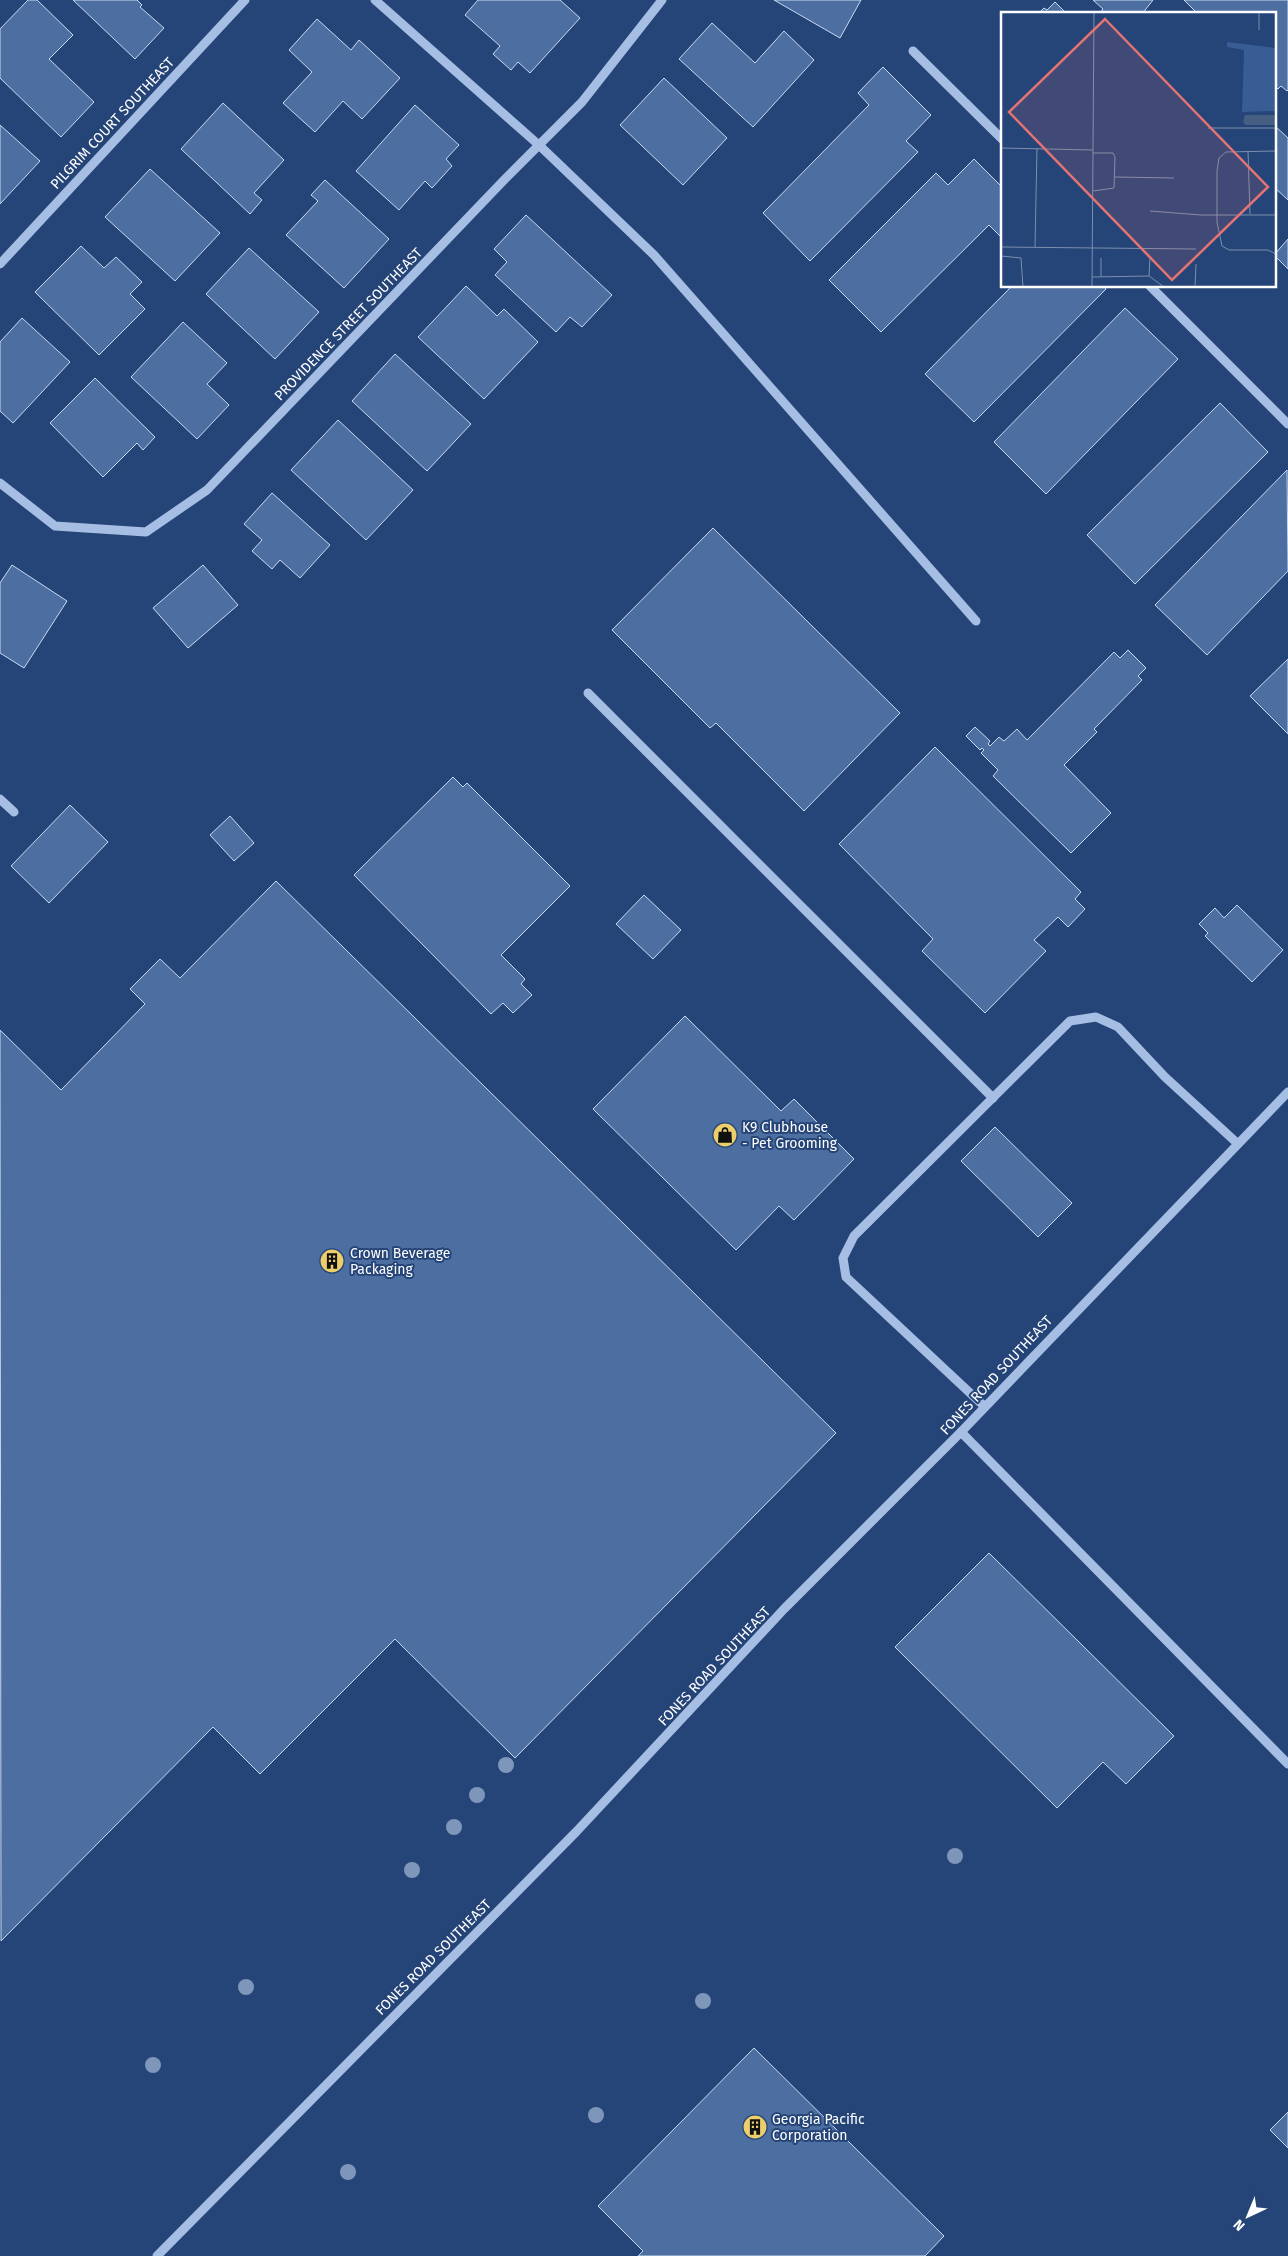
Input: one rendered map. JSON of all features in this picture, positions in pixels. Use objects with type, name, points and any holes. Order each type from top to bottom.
[{"type":"street","name":"PILGRIM COURT SOUTHEAST","points":[[0,264],[245,0]]},
{"type":"street","points":[[375,0],[540,146],[654,255],[976,621]]},
{"type":"street","name":"PROVIDENCE STREET SOUTHEAST","points":[[0,483],[55,526],[146,532],[207,490],[505,179],[582,102],[662,0]]},
{"type":"street","points":[[913,51],[1001,138]]},
{"type":"street","points":[[1152,288],[1288,424]]},
{"type":"street","points":[[588,693],[993,1098]]},
{"type":"street","points":[[0,799],[14,812]]},
{"type":"street","points":[[984,1406],[846,1277],[842,1258],[854,1236],[1070,1021],[1096,1017],[1118,1027],[1165,1077],[1237,1143]]},
{"type":"street","name":"FONES ROAD SOUTHEAST","points":[[157,2256],[576,1832],[670,1734],[784,1610],[961,1432],[1288,1092]]},
{"type":"street","points":[[961,1432],[1288,1764]]},
{"type":"building","points":[[28,0],[37,0],[73,35],[49,59],[94,102],[61,137],[0,78],[0,29]]},
{"type":"building","points":[[73,0],[137,0],[142,5],[140,7],[164,28],[135,59]]},
{"type":"building","points":[[478,0],[560,0],[580,18],[530,73],[518,62],[511,70],[493,54],[500,46],[465,15]]},
{"type":"building","points":[[774,0],[861,0],[840,38]]},
{"type":"building","points":[[1093,0],[1153,0],[1144,12],[1101,12],[1103,9]]},
{"type":"building","points":[[1184,0],[1288,0],[1288,90],[1281,86],[1278,89],[1276,88],[1276,12],[1196,12]]},
{"type":"building","points":[[1055,2],[1065,12],[1040,12],[1044,8],[1047,10]]},
{"type":"building","points":[[317,19],[351,50],[359,40],[400,78],[362,119],[343,101],[315,132],[283,103],[312,72],[289,50]]},
{"type":"building","points":[[712,23],[755,63],[784,31],[814,60],[753,127],[679,59]]},
{"type":"building","points":[[883,67],[931,115],[906,141],[918,152],[810,261],[763,213],[869,105],[858,93]]},
{"type":"building","points":[[664,78],[727,138],[683,185],[620,125]]},
{"type":"building","points":[[223,103],[284,160],[254,193],[262,200],[250,214],[181,149]]},
{"type":"building","points":[[415,105],[459,145],[446,159],[452,166],[432,188],[425,181],[399,210],[356,171]]},
{"type":"building","points":[[0,125],[40,161],[0,204]]},
{"type":"building","points":[[1276,127],[1288,138],[1288,200],[1276,189]]},
{"type":"building","points":[[974,159],[1001,186],[1001,237],[989,225],[881,332],[829,280],[936,173],[948,185]]},
{"type":"building","points":[[150,169],[220,233],[175,281],[105,217]]},
{"type":"building","points":[[325,180],[389,239],[344,288],[286,235],[318,201],[311,195]]},
{"type":"building","points":[[526,215],[612,295],[582,327],[570,317],[556,332],[495,275],[507,262],[494,249]]},
{"type":"building","points":[[1288,239],[1288,269],[1276,257],[1276,253]]},
{"type":"building","points":[[81,246],[104,268],[116,257],[142,282],[130,294],[145,309],[99,355],[35,292]]},
{"type":"building","points":[[249,248],[319,312],[275,359],[206,294]]},
{"type":"building","points":[[466,286],[497,316],[504,309],[538,342],[484,399],[418,337]]},
{"type":"building","points":[[1010,288],[1106,289],[974,422],[925,374]]},
{"type":"building","points":[[1125,308],[1178,359],[1046,494],[994,442]]},
{"type":"building","points":[[22,318],[70,362],[13,423],[0,411],[0,342]]},
{"type":"building","points":[[183,322],[227,363],[207,384],[229,405],[197,439],[131,377]]},
{"type":"building","points":[[395,354],[471,424],[427,471],[352,401]]},
{"type":"building","points":[[95,378],[155,437],[143,450],[137,443],[103,477],[50,423]]},
{"type":"building","points":[[1220,403],[1268,452],[1135,584],[1087,535]]},
{"type":"building","points":[[338,420],[413,490],[366,540],[291,470]]},
{"type":"building","points":[[1287,470],[1288,571],[1207,655],[1155,605]]},
{"type":"building","points":[[272,493],[330,545],[300,578],[280,560],[272,569],[252,551],[262,540],[244,524]]},
{"type":"building","points":[[713,528],[900,713],[804,811],[716,723],[710,728],[612,630]]},
{"type":"building","points":[[12,565],[67,601],[24,668],[0,653],[0,583]]},
{"type":"building","points":[[203,565],[238,605],[188,648],[153,608]]},
{"type":"building","points":[[1128,650],[1146,668],[1138,676],[1142,680],[1094,729],[1097,732],[1064,765],[1111,813],[1071,853],[993,776],[998,770],[981,753],[984,750],[982,748],[980,750],[966,736],[975,727],[990,741],[988,744],[990,746],[999,737],[1004,741],[1017,729],[1027,740],[1114,652],[1120,658]]},
{"type":"building","points":[[1288,659],[1288,734],[1250,696]]},
{"type":"building","points":[[935,747],[1081,892],[1075,899],[1085,909],[1068,927],[1058,917],[1034,940],[1046,951],[985,1013],[922,951],[933,939],[839,844]]},
{"type":"building","points":[[453,777],[463,787],[467,783],[570,886],[501,955],[525,979],[521,984],[532,995],[513,1013],[503,1003],[491,1014],[354,875]]},
{"type":"building","points":[[70,805],[108,842],[49,903],[11,866]]},
{"type":"building","points":[[230,816],[254,843],[234,861],[210,835]]},
{"type":"building","name":"Crown Beverage Packaging","points":[[276,881],[836,1433],[515,1758],[395,1639],[260,1774],[213,1727],[1,1941],[0,1030],[61,1090],[145,1004],[130,989],[160,959],[180,978]]},
{"type":"building","points":[[644,895],[681,930],[653,959],[616,924]]},
{"type":"building","points":[[1237,905],[1283,950],[1252,982],[1205,936],[1208,933],[1199,924],[1215,908],[1224,918]]},
{"type":"building","name":"K9 Clubhouse - Pet Grooming","points":[[685,1016],[781,1111],[794,1099],[854,1159],[794,1220],[779,1206],[736,1250],[593,1109]]},
{"type":"building","points":[[995,1127],[1072,1203],[1038,1237],[961,1161]]},
{"type":"building","points":[[989,1553],[1174,1736],[1126,1784],[1103,1762],[1057,1808],[895,1647]]},
{"type":"building","name":"Georgia Pacific Corporation","points":[[754,2048],[944,2236],[925,2256],[638,2256],[643,2251],[598,2206]]},
{"type":"building","points":[[1288,2112],[1288,2148],[1270,2130]]},
{"type":"place","name":"K9 Clubhouse - Pet Grooming","points":[[725,1135]]},
{"type":"place","name":"Crown Beverage Packaging","points":[[332,1261]]},
{"type":"place","name":"Georgia Pacific Corporation","points":[[755,2127]]}]
